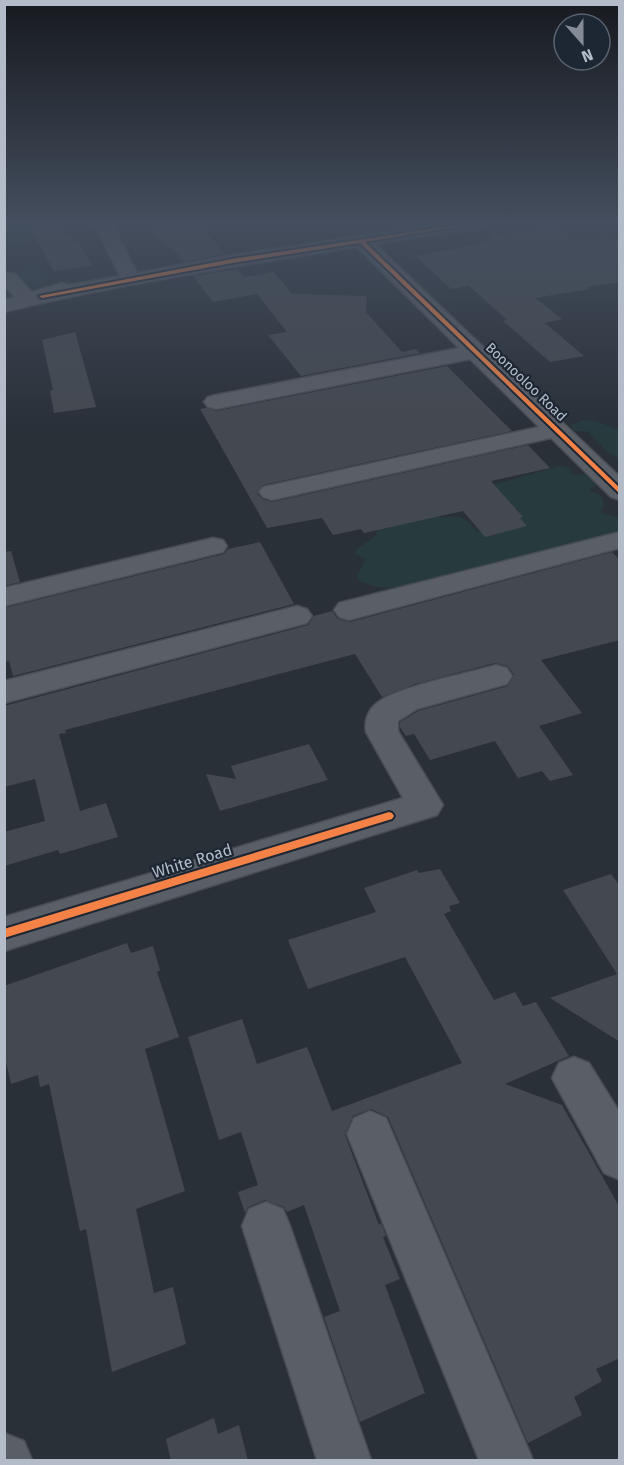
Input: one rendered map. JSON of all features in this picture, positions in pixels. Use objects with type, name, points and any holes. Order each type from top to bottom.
[{"type":"street","points":[[27,291],[36,298]]},
{"type":"street","points":[[4,306],[65,291]]},
{"type":"street","name":"Boonooloo Road","points":[[414,291],[620,492]]},
{"type":"street","points":[[216,402],[476,351]]},
{"type":"street","points":[[272,492],[556,430]]},
{"type":"street","points":[[349,610],[620,540]]},
{"type":"street","points":[[4,597],[213,546]]},
{"type":"street","points":[[4,692],[297,616]]},
{"type":"street","name":"White Road","points":[[4,934],[425,805],[382,732],[380,724],[382,719],[393,708],[406,701],[496,676]]},
{"type":"street","points":[[574,1078],[620,1157]]},
{"type":"street","points":[[370,1134],[506,1461]]},
{"type":"street","points":[[266,1226],[344,1461]]},
{"type":"green space","points":[[5,291],[25,291],[5,304]]},
{"type":"green space","points":[[583,420],[596,421],[619,430],[619,459],[606,451],[589,432],[572,429],[571,425]]},
{"type":"green space","points":[[560,466],[568,468],[573,475],[592,473],[599,483],[589,490],[601,496],[604,505],[601,513],[619,518],[619,535],[415,588],[377,587],[359,581],[357,575],[366,559],[356,554],[356,550],[376,534],[378,526],[428,517],[459,517],[466,520],[477,531],[494,536],[519,509],[510,508],[487,484],[496,484]]},
{"type":"building","points":[[205,291],[290,291],[292,294],[367,296],[366,312],[402,352],[416,349],[420,353],[301,376],[268,335],[287,332],[257,294],[213,302]]},
{"type":"building","points":[[475,291],[576,291],[535,298],[562,319],[545,323],[584,356],[550,362],[503,321],[507,320]]},
{"type":"building","points":[[75,332],[96,407],[54,413],[50,391],[53,390],[42,340]]},
{"type":"building","points":[[447,366],[512,431],[263,485],[257,493],[262,499],[272,502],[528,445],[550,468],[491,481],[523,517],[520,518],[527,526],[485,537],[463,511],[364,533],[361,529],[333,535],[322,518],[267,528],[200,409],[216,411]]},
{"type":"building","points":[[260,542],[294,604],[13,676],[9,661],[4,662],[4,608],[224,554],[228,549]]},
{"type":"building","points":[[11,551],[20,582],[4,586],[4,552]]},
{"type":"building","points":[[612,552],[620,560],[620,640],[541,660],[582,713],[539,726],[573,775],[550,781],[542,771],[518,778],[495,741],[430,760],[414,734],[406,736],[400,727],[400,722],[418,711],[508,686],[514,675],[508,666],[495,663],[415,684],[382,697],[355,654],[65,730],[66,733],[59,734],[80,811],[106,803],[118,837],[60,854],[58,850],[4,866],[4,832],[45,821],[35,779],[4,787],[4,706],[308,625],[314,616],[332,611],[338,619],[350,622]]},
{"type":"building","points":[[309,744],[328,780],[220,811],[206,774],[236,779],[231,766]]},
{"type":"building","points":[[440,869],[460,903],[449,906],[451,911],[444,914],[494,1000],[515,992],[523,1006],[536,1002],[569,1056],[505,1084],[562,1105],[620,1208],[620,1358],[596,1369],[602,1381],[574,1397],[582,1415],[528,1443],[388,1117],[371,1109],[353,1116],[345,1135],[379,1225],[381,1223],[386,1236],[383,1237],[400,1279],[385,1285],[425,1393],[360,1422],[324,1317],[340,1311],[304,1205],[287,1212],[284,1207],[265,1200],[248,1207],[245,1213],[238,1192],[258,1185],[241,1132],[219,1140],[188,1037],[242,1019],[257,1064],[307,1047],[332,1111],[462,1063],[405,957],[308,989],[288,940],[376,912],[364,888],[417,870],[419,873]]},
{"type":"building","points":[[611,874],[620,886],[620,1042],[550,998],[617,974],[563,890]]},
{"type":"building","points":[[127,943],[131,953],[153,946],[160,970],[157,972],[179,1037],[145,1049],[185,1191],[136,1209],[154,1293],[173,1287],[186,1344],[112,1372],[86,1229],[80,1231],[49,1084],[40,1087],[38,1075],[11,1084],[4,1053],[4,986]]},
{"type":"building","points":[[214,1418],[218,1434],[239,1425],[248,1461],[171,1461],[166,1439]]},
{"type":"cycle path","points":[[42,296],[67,291]]},
{"type":"cycle path","points":[[413,291],[620,492]]},
{"type":"cycle path","points":[[4,934],[389,816]]}]
